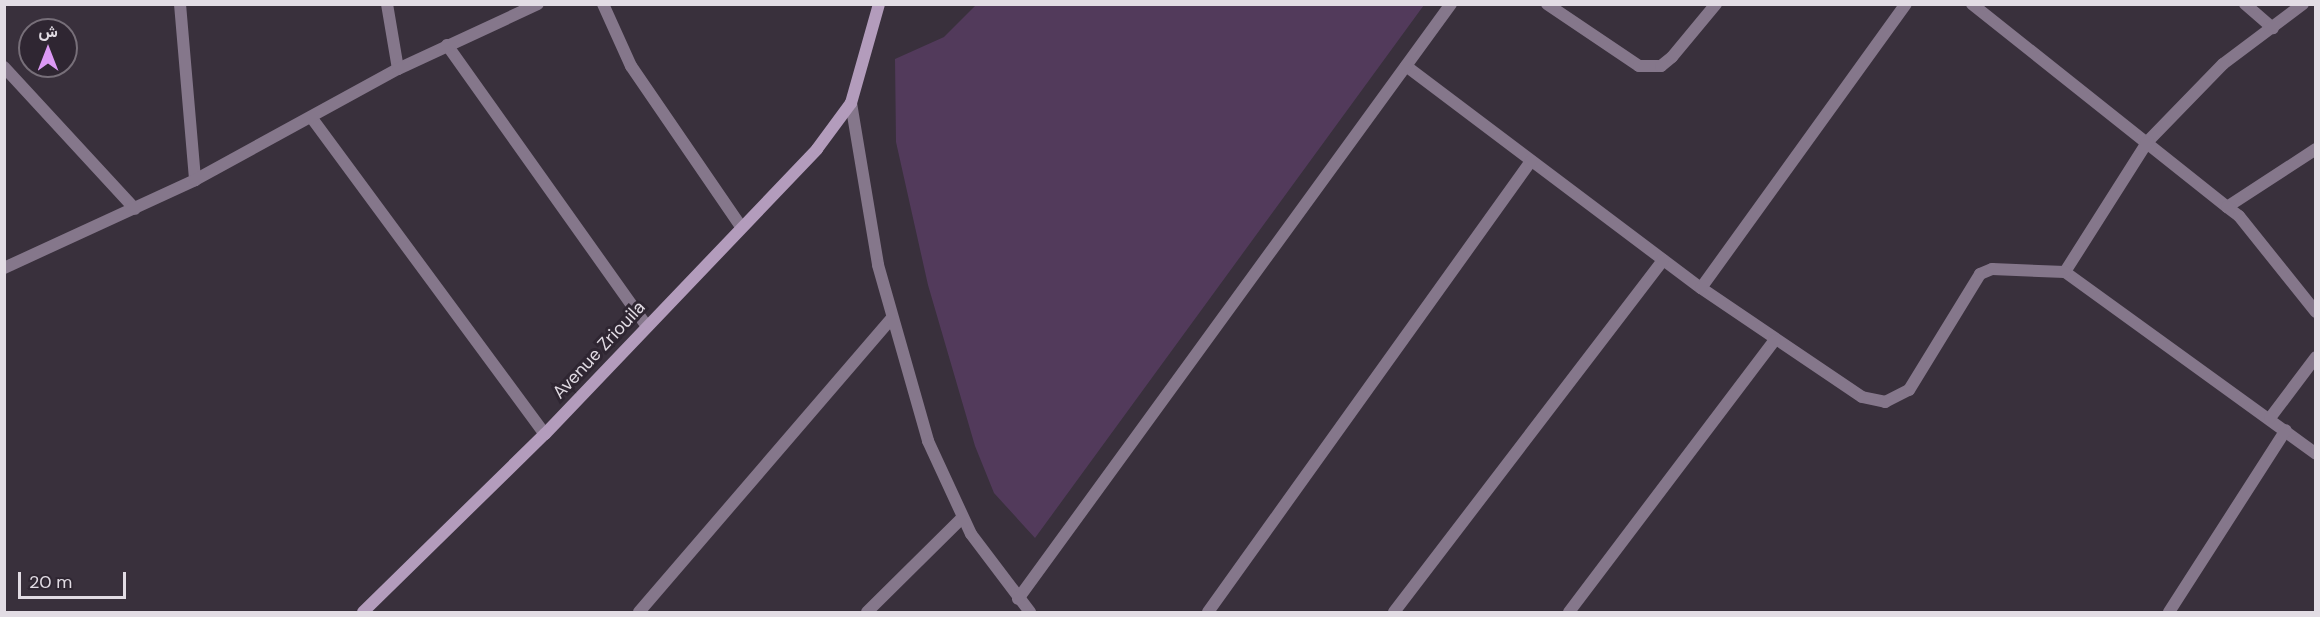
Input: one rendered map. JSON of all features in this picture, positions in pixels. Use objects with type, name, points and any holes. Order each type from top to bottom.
[{"type":"street","points":[[180,4],[195,180]]},
{"type":"street","points":[[387,4],[398,69]]},
{"type":"street","points":[[4,268],[195,180],[398,69],[538,4]]},
{"type":"street","points":[[603,4],[632,66],[740,225]]},
{"type":"street","points":[[879,4],[851,103],[891,319],[928,441],[962,518],[1018,599],[1030,612]]},
{"type":"street","points":[[1018,599],[1451,4]]},
{"type":"street","points":[[1547,4],[1639,66],[1661,66],[1672,57],[1716,4]]},
{"type":"street","points":[[1701,288],[1906,4]]},
{"type":"street","points":[[1972,4],[2240,216],[2316,312]]},
{"type":"street","points":[[2245,4],[2274,28]]},
{"type":"street","points":[[2065,272],[2148,141],[2223,64],[2303,4]]},
{"type":"street","points":[[447,45],[646,325]]},
{"type":"street","points":[[1406,66],[1701,288],[1862,397],[1885,402],[1909,390],[1980,274],[1992,269],[2065,272],[2270,418],[2316,454]]},
{"type":"street","points":[[4,67],[135,209]]},
{"type":"street","name":"Avenue Zriouila","points":[[363,612],[544,434],[740,225],[817,149],[851,103]]},
{"type":"street","points":[[311,117],[544,434]]},
{"type":"street","points":[[2227,207],[2316,149]]},
{"type":"street","points":[[1208,612],[1531,161]]},
{"type":"street","points":[[1394,612],[1663,260]]},
{"type":"street","points":[[639,612],[891,319]]},
{"type":"street","points":[[1569,612],[1775,340]]},
{"type":"street","points":[[2270,418],[2316,357]]},
{"type":"street","points":[[2169,612],[2286,430]]},
{"type":"street","points":[[867,612],[962,518]]},
{"type":"shaded area","points":[[976,5],[1424,5],[1035,538],[994,493],[975,446],[928,285],[896,142],[895,59],[944,37]]}]
